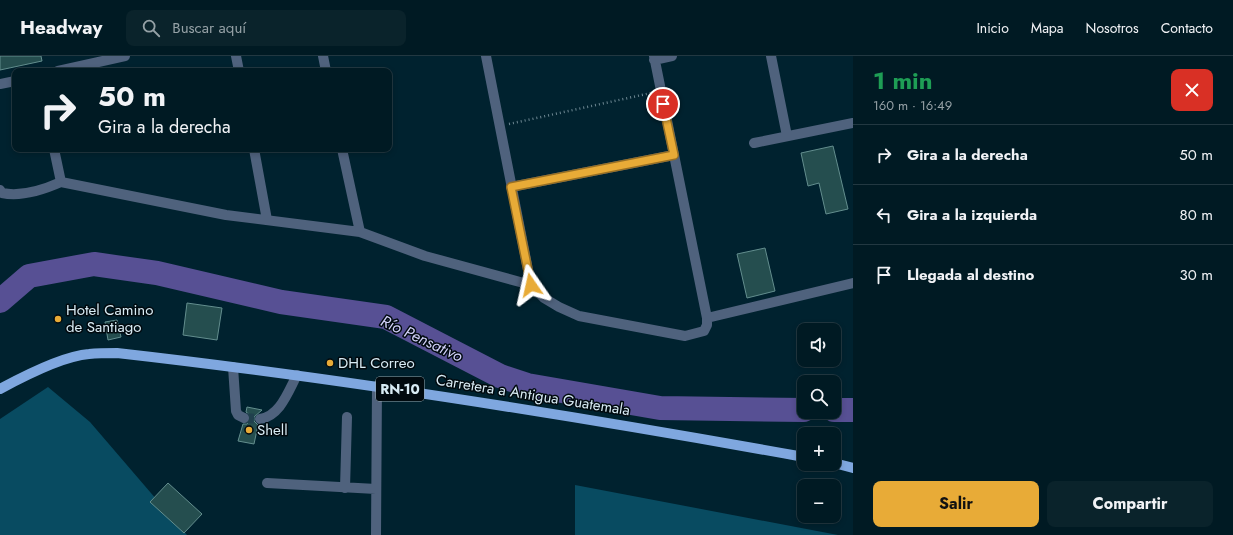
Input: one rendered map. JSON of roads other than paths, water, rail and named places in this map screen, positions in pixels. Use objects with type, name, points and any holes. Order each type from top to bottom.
[{"type":"main road","name":"Carretera a Antigua Guatemala","points":[[0,389],[20,378],[64,360],[88,354],[117,353],[377,386],[609,422],[797,456]]},
{"type":"main road","points":[[841,465],[853,468]]},
{"type":"street","points":[[71,68],[125,56]]},
{"type":"street","points":[[236,56],[238,68]]},
{"type":"street","points":[[323,56],[325,68]]},
{"type":"street","points":[[486,56],[531,285]]},
{"type":"street","points":[[0,190],[2,193],[11,195],[50,187],[61,182],[226,215],[360,232],[425,256],[531,285],[549,301],[579,316],[685,336],[704,331],[707,325],[707,318],[654,58],[672,56]]},
{"type":"street","points":[[771,56],[787,136]]},
{"type":"street","points":[[0,84],[12,82]]},
{"type":"street","points":[[754,143],[853,123]]},
{"type":"street","points":[[55,152],[61,182]]},
{"type":"street","points":[[255,152],[267,220]]},
{"type":"street","points":[[343,152],[360,232]]},
{"type":"street","points":[[511,187],[674,155]]},
{"type":"street","points":[[707,318],[853,283]]},
{"type":"street","points":[[233,367],[236,411],[238,415],[244,418]]},
{"type":"street","points":[[260,419],[271,416],[279,408],[297,375]]},
{"type":"street","points":[[376,535],[377,386]]},
{"type":"street","points":[[345,488],[347,417]]},
{"type":"street","points":[[267,483],[376,489]]},
{"type":"waterway","name":"Río Pensativo","points":[[0,301],[29,276],[94,264],[157,273],[281,302],[386,317],[500,376],[527,385],[660,408],[797,410]]},
{"type":"waterway","name":"Río Pensativo","points":[[841,410],[853,410]]},
{"type":"tunnel","points":[[244,418],[260,419]]},
{"type":"place","name":"Hotel Camino de Santiago","points":[[58,319]]},
{"type":"place","name":"DHL Correo","points":[[330,363]]},
{"type":"place","name":"Shell","points":[[249,430]]}]
